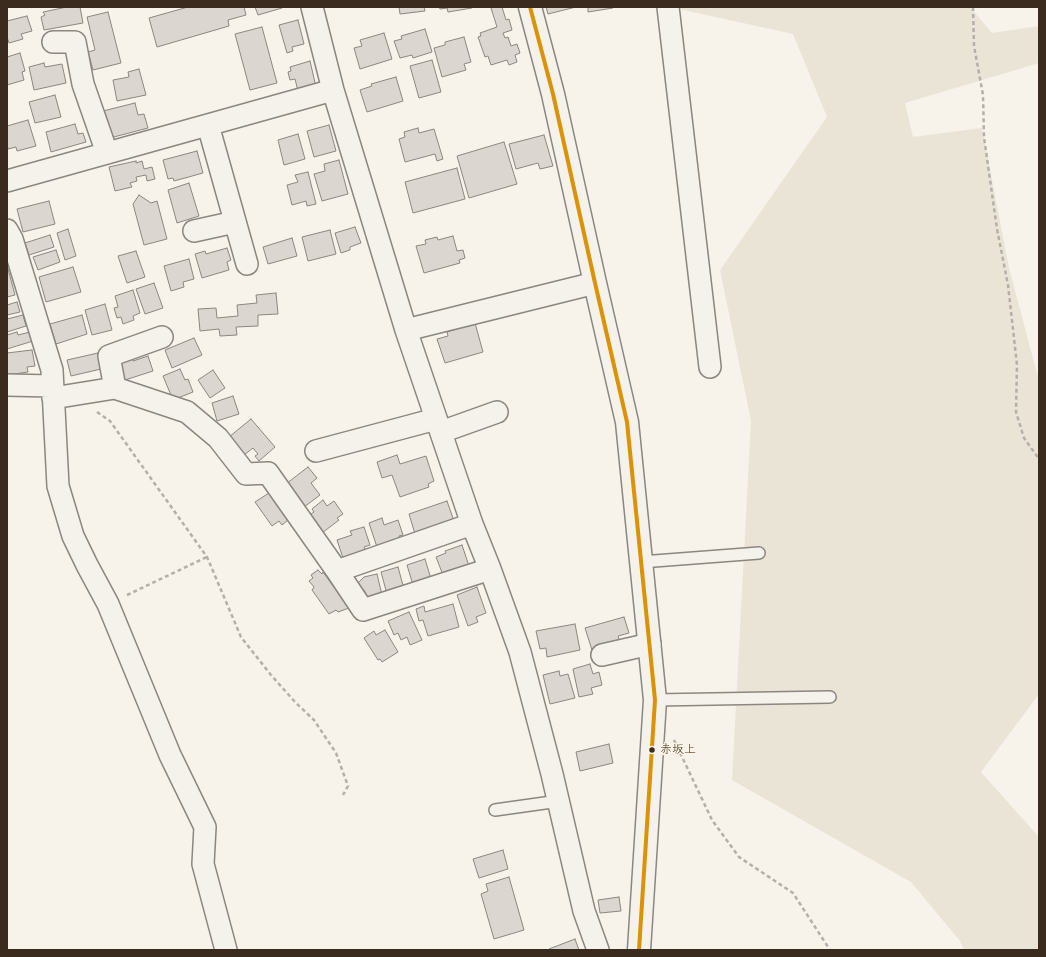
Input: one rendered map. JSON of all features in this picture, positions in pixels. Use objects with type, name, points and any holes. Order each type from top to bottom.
[{"type":"main road","points":[[530,7],[553,94],[627,422],[655,700],[639,950]]},
{"type":"street","points":[[312,7],[333,90],[406,330],[472,524],[520,652],[552,774],[584,911],[598,950]]},
{"type":"street","points":[[668,7],[710,367]]},
{"type":"street","points":[[52,42],[75,42],[83,84],[107,153]]},
{"type":"street","points":[[7,181],[333,90]]},
{"type":"street","points":[[208,125],[247,264]]},
{"type":"street","points":[[194,231],[235,222]]},
{"type":"street","points":[[9,237],[59,393],[58,486],[73,536],[108,604],[170,755],[205,827],[203,864],[226,950]]},
{"type":"street","points":[[406,330],[595,283]]},
{"type":"street","points":[[115,388],[109,356],[162,337]]},
{"type":"street","points":[[7,385],[59,393],[115,388],[187,412],[218,438],[246,474],[268,473],[363,610],[490,569]]},
{"type":"street","points":[[316,451],[439,426],[497,412]]},
{"type":"street","points":[[337,571],[472,524]]},
{"type":"street","points":[[602,656],[650,644]]},
{"type":"lane","points":[[641,562],[759,553]]},
{"type":"lane","points":[[655,700],[830,697]]},
{"type":"lane","points":[[495,810],[558,801]]},
{"type":"path","points":[[973,7],[974,46],[983,95],[984,137],[997,229],[1008,285],[1016,365],[1016,412],[1024,438],[1039,459]]},
{"type":"path","points":[[59,393],[110,421],[207,557],[241,637],[271,676],[314,720],[336,753],[348,786],[343,795]]},
{"type":"path","points":[[108,604],[207,557]]},
{"type":"path","points":[[672,735],[716,826],[739,857],[793,893],[830,950]]},
{"type":"shaded area","points":[[670,7],[970,7],[992,33],[1039,26],[1039,63],[905,103],[913,137],[982,128],[1009,268],[1039,381],[1039,694],[981,772],[1039,837],[1039,950],[964,950],[960,941],[911,882],[732,780],[751,421],[720,270],[827,117],[793,34]]},
{"type":"building","points":[[67,7],[80,7],[83,23],[44,30],[41,17],[45,15],[43,12]]},
{"type":"building","points":[[188,7],[244,7],[246,15],[228,20],[229,26],[157,47],[149,18]]},
{"type":"building","points":[[255,7],[282,7],[282,8],[258,15]]},
{"type":"building","points":[[399,7],[424,7],[425,11],[400,14]]},
{"type":"building","points":[[439,7],[472,8],[448,12],[447,8],[440,9]]},
{"type":"building","points":[[502,7],[506,20],[509,19],[512,30],[503,33],[505,38],[508,37],[511,46],[517,44],[520,53],[515,55],[517,62],[509,65],[507,60],[491,65],[488,56],[485,57],[478,37],[481,36],[480,33],[497,27],[491,8]]},
{"type":"building","points":[[546,7],[576,7],[548,14]]},
{"type":"building","points":[[588,7],[613,7],[613,8],[588,12]]},
{"type":"building","points":[[108,12],[121,63],[93,70],[88,52],[95,50],[87,17]]},
{"type":"building","points":[[27,16],[32,31],[21,34],[23,39],[9,43],[7,37],[7,21]]},
{"type":"building","points":[[298,20],[304,44],[292,47],[293,51],[287,53],[279,25]]},
{"type":"building","points":[[262,27],[277,83],[250,90],[235,34]]},
{"type":"building","points":[[425,29],[432,52],[413,58],[412,55],[400,58],[394,41],[402,39],[401,36]]},
{"type":"building","points":[[384,33],[392,59],[360,69],[354,48],[362,46],[360,40]]},
{"type":"building","points":[[464,37],[471,62],[464,64],[466,70],[442,77],[434,48],[445,45],[445,42]]},
{"type":"building","points":[[20,53],[25,71],[22,72],[24,80],[7,85],[7,57]]},
{"type":"building","points":[[432,60],[441,92],[419,98],[410,66]]},
{"type":"building","points":[[310,61],[316,87],[298,91],[295,79],[290,80],[288,72],[291,71],[290,67]]},
{"type":"building","points":[[44,63],[45,67],[62,64],[66,83],[34,90],[29,67]]},
{"type":"building","points":[[139,69],[146,95],[117,101],[113,80],[129,77],[128,72]]},
{"type":"building","points":[[396,77],[403,101],[367,112],[360,90],[372,86],[371,84]]},
{"type":"building","points":[[55,95],[61,117],[35,123],[29,102]]},
{"type":"building","points":[[135,103],[138,115],[144,114],[148,128],[110,138],[103,111]]},
{"type":"building","points":[[28,120],[36,146],[17,151],[16,147],[8,149],[7,126]]},
{"type":"building","points":[[75,124],[78,134],[83,133],[86,142],[51,152],[46,132]]},
{"type":"building","points":[[329,125],[336,151],[314,157],[307,131]]},
{"type":"building","points":[[418,128],[419,133],[434,129],[443,159],[437,161],[435,154],[405,162],[399,139],[405,137],[404,132]]},
{"type":"building","points":[[298,134],[305,159],[284,165],[278,140]]},
{"type":"building","points":[[544,135],[553,166],[540,169],[538,163],[516,169],[509,144]]},
{"type":"building","points":[[504,142],[517,184],[469,198],[457,156]]},
{"type":"building","points":[[197,151],[203,173],[174,181],[173,178],[168,179],[163,160]]},
{"type":"building","points":[[339,160],[348,194],[322,201],[314,174],[325,171],[324,164]]},
{"type":"building","points":[[136,161],[136,163],[142,161],[144,169],[152,167],[155,179],[147,181],[146,175],[136,177],[137,181],[130,183],[132,187],[115,191],[109,167]]},
{"type":"building","points":[[457,168],[465,199],[413,213],[405,182]]},
{"type":"building","points":[[308,172],[316,204],[307,206],[306,201],[292,205],[287,185],[298,182],[295,175]]},
{"type":"building","points":[[189,183],[199,216],[177,223],[168,190]]},
{"type":"building","points":[[139,195],[151,203],[157,201],[167,239],[144,245],[133,204]]},
{"type":"building","points":[[49,201],[55,224],[23,232],[17,209]]},
{"type":"building","points":[[355,227],[361,243],[350,247],[350,250],[341,253],[335,233]]},
{"type":"building","points":[[68,229],[76,256],[65,260],[57,233]]},
{"type":"building","points":[[330,230],[336,254],[308,261],[302,237]]},
{"type":"building","points":[[50,235],[54,247],[29,255],[25,243]]},
{"type":"building","points":[[453,236],[457,251],[463,250],[465,258],[459,260],[460,263],[424,273],[416,246],[426,244],[425,240],[437,237],[438,240]]},
{"type":"building","points":[[292,238],[297,256],[268,264],[263,247]]},
{"type":"building","points":[[227,248],[231,260],[227,262],[229,270],[202,278],[195,254],[205,251],[206,254]]},
{"type":"building","points":[[56,250],[60,262],[38,270],[33,257]]},
{"type":"building","points":[[136,251],[145,277],[127,283],[118,256]]},
{"type":"building","points":[[189,259],[194,279],[183,282],[184,287],[171,291],[164,266]]},
{"type":"building","points":[[73,267],[81,292],[46,302],[39,277]]},
{"type":"building","points":[[8,269],[15,295],[7,297],[7,270]]},
{"type":"building","points":[[154,283],[163,308],[145,314],[136,289]]},
{"type":"building","points":[[133,290],[140,313],[133,316],[134,320],[123,324],[121,317],[117,318],[114,308],[118,307],[115,296]]},
{"type":"building","points":[[276,293],[278,314],[258,315],[258,326],[236,327],[237,335],[220,336],[219,329],[200,331],[198,309],[216,308],[217,318],[238,316],[237,305],[257,303],[256,295]]},
{"type":"building","points":[[17,302],[20,312],[7,315],[7,305]]},
{"type":"building","points":[[105,304],[112,330],[92,335],[85,310]]},
{"type":"building","points":[[23,315],[26,326],[7,332],[7,319]]},
{"type":"building","points":[[82,315],[87,334],[56,344],[50,324]]},
{"type":"building","points":[[475,323],[483,352],[445,363],[437,339],[448,336],[447,332]]},
{"type":"building","points":[[17,332],[18,335],[30,332],[33,341],[7,349],[7,335]]},
{"type":"building","points":[[194,338],[202,355],[172,368],[165,350]]},
{"type":"building","points":[[32,350],[35,366],[27,367],[28,372],[7,375],[7,353]]},
{"type":"building","points":[[98,353],[101,369],[71,376],[67,360]]},
{"type":"building","points":[[148,356],[153,371],[125,380],[119,362],[131,357],[133,361]]},
{"type":"building","points":[[180,369],[185,380],[188,379],[193,392],[173,400],[163,376]]},
{"type":"building","points":[[213,370],[225,388],[210,398],[198,380]]},
{"type":"building","points":[[233,396],[239,414],[217,421],[212,403]]},
{"type":"building","points":[[251,419],[275,447],[259,461],[255,456],[258,454],[253,448],[244,455],[229,437]]},
{"type":"building","points":[[397,455],[400,464],[426,456],[434,481],[428,484],[429,487],[400,497],[392,475],[382,478],[377,462]]},
{"type":"building","points":[[308,467],[317,478],[311,483],[320,495],[304,507],[286,484]]},
{"type":"building","points":[[269,493],[288,520],[282,525],[279,521],[272,526],[255,502]]},
{"type":"building","points":[[323,500],[327,506],[334,501],[343,514],[337,518],[339,520],[322,533],[308,516],[314,512],[312,509]]},
{"type":"building","points":[[447,501],[455,524],[416,537],[409,514]]},
{"type":"building","points":[[382,518],[384,525],[398,520],[403,535],[399,536],[400,539],[377,547],[369,523]]},
{"type":"building","points":[[364,527],[370,545],[364,547],[367,553],[344,561],[337,540],[352,535],[350,531]]},
{"type":"building","points":[[462,545],[469,566],[443,575],[436,557],[446,553],[445,551]]},
{"type":"building","points":[[425,559],[431,579],[413,585],[407,565]]},
{"type":"building","points":[[398,567],[404,589],[387,594],[381,572]]},
{"type":"building","points":[[318,570],[322,574],[323,572],[349,608],[338,612],[336,610],[329,614],[312,590],[314,587],[309,581],[313,578],[311,575]]},
{"type":"building","points":[[377,574],[382,595],[368,598],[364,590],[360,591],[357,584],[364,577]]},
{"type":"building","points":[[477,587],[486,613],[476,617],[478,622],[468,626],[457,595]]},
{"type":"building","points":[[453,604],[459,627],[428,636],[423,620],[419,621],[416,609],[424,606],[425,612]]},
{"type":"building","points":[[409,612],[422,640],[410,645],[407,637],[401,640],[398,633],[394,635],[388,621]]},
{"type":"building","points":[[624,617],[629,633],[618,636],[620,642],[592,650],[585,628]]},
{"type":"building","points":[[575,624],[580,650],[547,657],[546,648],[540,649],[536,631]]},
{"type":"building","points":[[385,630],[398,652],[382,662],[380,659],[378,660],[364,638],[374,631],[376,635]]},
{"type":"building","points":[[590,664],[593,674],[599,672],[602,685],[591,688],[593,694],[579,697],[573,669]]},
{"type":"building","points":[[559,671],[560,676],[568,674],[575,698],[550,704],[543,675]]},
{"type":"building","points":[[609,744],[613,763],[580,771],[576,752]]},
{"type":"building","points":[[503,850],[508,869],[479,878],[473,859]]},
{"type":"building","points":[[509,877],[524,930],[494,939],[481,894],[488,891],[486,884]]},
{"type":"building","points":[[619,897],[621,911],[600,913],[598,900]]},
{"type":"building","points":[[575,939],[579,950],[549,950],[549,949]]},
{"type":"transit line","points":[[530,7],[553,94],[627,422],[655,700],[639,950]]},
{"type":"place","name":"赤坂上","points":[[652,750]]}]
